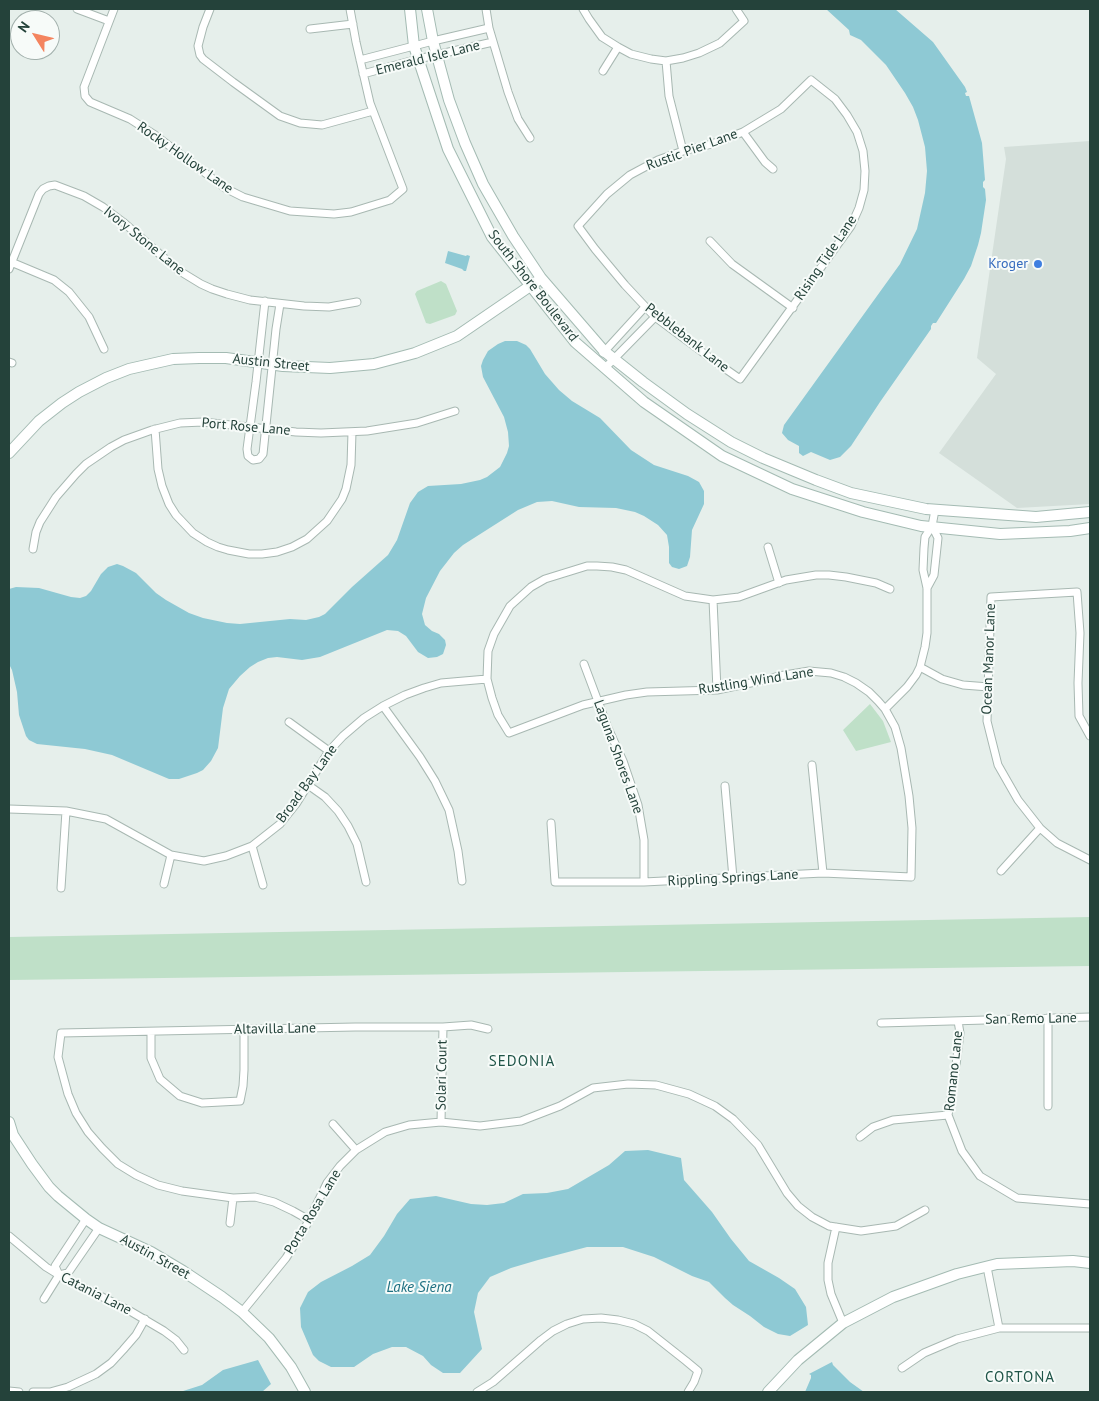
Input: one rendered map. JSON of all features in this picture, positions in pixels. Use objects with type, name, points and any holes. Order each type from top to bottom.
[{"type":"street","points":[[77,9],[109,21],[114,9]]},
{"type":"street","points":[[210,9],[198,46],[203,59],[280,116],[300,123],[322,125],[373,111],[363,74],[350,9]]},
{"type":"street","name":"South Shore Boulevard","points":[[410,9],[414,46],[448,149],[492,237],[575,342],[644,402],[722,456],[792,489],[863,512],[921,526],[1000,534],[1070,531],[1090,528]]},
{"type":"street","name":"South Shore Boulevard","points":[[427,9],[433,41],[449,100],[464,143],[483,184],[513,236],[541,278],[604,351],[614,359],[687,414],[731,442],[763,458],[851,493],[926,510],[1036,517],[1090,512]]},
{"type":"street","points":[[486,9],[489,28],[508,92],[518,119],[530,138]]},
{"type":"street","points":[[582,9],[602,37],[618,48],[631,54],[651,59],[666,60],[683,58],[699,53],[720,43],[744,21],[736,9]]},
{"type":"street","name":"Rocky Hollow Lane","points":[[109,21],[86,80],[84,87],[85,96],[90,102],[130,119],[155,135],[225,188],[243,197],[290,211],[334,214],[351,212],[390,200],[402,188],[373,111]]},
{"type":"street","points":[[310,29],[353,24]]},
{"type":"street","name":"Emerald Isle Lane","points":[[360,60],[489,28]]},
{"type":"street","name":"Emerald Isle Lane","points":[[363,74],[493,42]]},
{"type":"street","points":[[603,71],[618,48]]},
{"type":"street","points":[[666,60],[668,96],[683,151]]},
{"type":"street","name":"Rustic Pier Lane","points":[[578,226],[607,194],[630,174],[658,160],[683,151],[712,144],[743,132],[781,109],[811,80]]},
{"type":"street","name":"Rising Tide Lane","points":[[740,379],[852,226],[864,190],[863,151],[857,132],[835,98],[811,80]]},
{"type":"street","points":[[743,132],[765,162],[773,169]]},
{"type":"street","name":"Ivory Stone Lane","points":[[10,265],[39,194],[43,189],[55,185],[84,196],[103,207],[123,222],[167,262],[201,284],[227,294],[280,304],[329,307],[357,302]]},
{"type":"street","name":"Pebblebank Lane","points":[[578,226],[594,250],[655,317],[740,379]]},
{"type":"street","points":[[710,241],[732,264],[792,308]]},
{"type":"street","points":[[10,265],[54,280],[69,292],[89,317],[104,349]]},
{"type":"street","name":"Austin Street","points":[[9,453],[39,421],[62,403],[106,378],[129,369],[190,358],[226,358],[272,364],[330,368],[374,364],[415,353],[457,336],[541,278]]},
{"type":"street","points":[[265,302],[247,453],[250,459],[253,460],[259,459],[263,454],[280,304]]},
{"type":"street","points":[[596,360],[645,307]]},
{"type":"street","points":[[605,368],[655,317]]},
{"type":"street","name":"Port Rose Lane","points":[[33,548],[40,522],[61,491],[86,464],[111,447],[155,429],[180,423],[214,422],[321,433],[352,432],[403,426],[437,418],[455,411]]},
{"type":"street","points":[[155,429],[158,469],[162,486],[169,504],[176,515],[194,533],[212,544],[228,550],[249,554],[269,553],[292,547],[307,539],[327,521],[342,499],[349,477],[353,454],[352,432]]},
{"type":"street","points":[[885,708],[907,687],[920,668],[927,633],[927,588],[923,570],[925,537],[932,526],[935,510]]},
{"type":"street","points":[[927,588],[934,575],[938,538],[932,526]]},
{"type":"street","points":[[768,547],[779,583]]},
{"type":"street","points":[[487,679],[488,651],[494,634],[510,606],[531,587],[545,579],[587,566],[612,567],[639,575],[685,596],[714,600],[738,596],[801,577],[829,575],[876,583],[890,589]]},
{"type":"street","name":"Ocean Manor Lane","points":[[1090,736],[1080,716],[1078,683],[1080,633],[1077,592],[991,597],[987,721],[998,765],[1018,800],[1040,828],[1057,843],[1090,860]]},
{"type":"street","points":[[714,600],[716,690]]},
{"type":"street","name":"Laguna Shores Lane","points":[[584,664],[608,728],[623,761],[638,805],[644,840],[644,882]]},
{"type":"street","points":[[920,668],[942,678],[963,684],[988,687]]},
{"type":"street","name":"Rustling Wind Lane","points":[[487,679],[498,715],[509,733],[583,705],[626,695],[648,692],[716,690],[808,671],[818,671],[844,677],[869,692],[885,708],[895,727],[906,770],[912,828],[912,877]]},
{"type":"street","name":"Broad Bay Lane","points":[[9,810],[66,811],[106,819],[171,855],[204,861],[226,856],[252,846],[280,824],[296,804],[329,751],[364,718],[405,695],[424,688],[455,682],[487,679]]},
{"type":"street","points":[[383,706],[420,757],[449,810],[462,881]]},
{"type":"street","points":[[289,722],[329,751]]},
{"type":"street","points":[[812,765],[823,873]]},
{"type":"street","points":[[308,785],[325,797],[348,826],[357,844],[366,882]]},
{"type":"street","points":[[725,786],[732,878]]},
{"type":"street","points":[[61,888],[66,811]]},
{"type":"street","name":"Rippling Springs Lane","points":[[550,823],[555,882],[644,882],[823,873],[912,877]]},
{"type":"street","points":[[1001,871],[1040,828]]},
{"type":"street","points":[[252,846],[263,885]]},
{"type":"street","points":[[164,884],[171,855]]},
{"type":"street","name":"San Remo Lane","points":[[881,1022],[1090,1017]]},
{"type":"street","points":[[1048,1018],[1048,1106]]},
{"type":"street","name":"Romano Lane","points":[[958,1021],[960,1033],[948,1115],[962,1151],[980,1176],[1017,1198],[1090,1204]]},
{"type":"street","name":"Altavilla Lane","points":[[233,1198],[182,1191],[158,1185],[118,1164],[88,1132],[68,1094],[58,1057],[61,1033],[355,1026],[471,1026],[488,1028]]},
{"type":"street","name":"Solari Court","points":[[441,1122],[443,1027]]},
{"type":"street","points":[[151,1032],[151,1058],[160,1079],[180,1096],[202,1103],[240,1101],[243,1086],[244,1029]]},
{"type":"street","name":"Porta Rosa Lane","points":[[242,1312],[286,1258],[327,1183],[356,1150],[385,1132],[409,1125],[441,1122],[480,1126],[521,1121],[560,1106],[593,1088],[628,1084],[656,1085],[678,1090],[715,1106],[733,1119],[758,1145],[787,1193],[798,1206],[812,1217],[829,1226],[861,1231],[896,1226],[925,1210]]},
{"type":"street","points":[[860,1137],[874,1127],[892,1120],[948,1115]]},
{"type":"street","name":"Austin Street","points":[[9,1122],[11,1136],[49,1186],[98,1228],[151,1252],[183,1271],[242,1312],[269,1338],[291,1367],[305,1392]]},
{"type":"street","points":[[333,1124],[356,1150]]},
{"type":"street","points":[[230,1223],[233,1198],[255,1197],[274,1202],[308,1220]]},
{"type":"street","points":[[59,1276],[55,1266],[86,1219]]},
{"type":"street","points":[[836,1227],[828,1263],[828,1280],[831,1294],[843,1323]]},
{"type":"street","points":[[44,1298],[59,1276],[68,1273],[98,1228]]},
{"type":"street","name":"Catania Lane","points":[[9,1236],[59,1276],[145,1319],[176,1340],[184,1350]]},
{"type":"street","points":[[768,1392],[798,1360],[843,1323],[893,1297],[957,1274],[997,1264],[1073,1261],[1090,1263]]},
{"type":"street","points":[[986,1267],[999,1328]]},
{"type":"street","points":[[481,1391],[553,1331],[584,1319],[601,1318],[634,1324],[648,1331],[698,1371],[688,1392]]},
{"type":"street","points":[[33,1392],[50,1392],[68,1387],[96,1374],[112,1363],[136,1335],[145,1319]]},
{"type":"street","points":[[902,1368],[924,1353],[949,1342],[999,1328],[1090,1328]]},
{"type":"street","points":[[9,1391],[19,1392]]},
{"type":"shaded area","points":[[1090,141],[1090,504],[1017,508],[939,453],[996,374],[977,358],[1006,159],[1004,147]]},
{"type":"green space","points":[[441,281],[446,284],[457,311],[455,315],[430,324],[426,323],[415,294],[417,291]]},
{"type":"green space","points":[[870,704],[883,721],[891,742],[856,751],[843,730]]},
{"type":"green space","points":[[1090,917],[1090,966],[9,980],[9,937]]},
{"type":"water","points":[[826,9],[895,9],[933,42],[965,87],[966,96],[969,96],[982,143],[985,180],[983,187],[986,200],[978,245],[971,266],[964,279],[851,446],[840,457],[830,460],[811,452],[803,456],[799,453],[799,446],[788,440],[782,433],[784,425],[900,264],[917,229],[925,193],[927,171],[925,147],[918,120],[905,93],[886,65],[861,40],[850,35],[849,30]]},
{"type":"water","points":[[448,251],[470,256],[466,271],[445,263]]},
{"type":"water","points":[[505,341],[517,341],[526,345],[545,374],[559,390],[572,401],[600,418],[631,450],[654,465],[688,476],[699,482],[704,491],[704,504],[692,530],[690,557],[687,566],[679,569],[672,567],[669,563],[667,535],[658,525],[635,512],[616,508],[579,507],[552,501],[537,502],[518,510],[463,545],[440,571],[426,598],[422,614],[425,625],[445,640],[446,645],[443,654],[428,658],[418,652],[406,636],[398,631],[387,630],[320,657],[302,660],[277,657],[258,662],[240,676],[229,689],[223,708],[218,748],[211,761],[203,770],[197,773],[179,779],[169,779],[112,755],[85,749],[37,744],[29,740],[19,715],[17,692],[9,664],[9,589],[16,587],[39,588],[80,598],[86,596],[91,591],[101,574],[108,567],[117,564],[136,573],[166,600],[189,613],[203,618],[240,624],[290,619],[306,620],[325,614],[388,555],[397,540],[410,503],[418,492],[428,486],[461,484],[480,480],[500,467],[509,446],[508,432],[504,417],[483,377],[481,366],[488,351]]},
{"type":"water","name":"Lake Siena","points":[[648,1150],[681,1158],[684,1180],[712,1212],[749,1261],[795,1289],[806,1307],[808,1325],[790,1336],[778,1334],[764,1327],[733,1305],[709,1282],[692,1276],[654,1257],[623,1247],[587,1247],[511,1268],[490,1277],[478,1293],[474,1312],[482,1349],[460,1373],[443,1373],[431,1365],[423,1356],[406,1347],[392,1347],[373,1354],[354,1367],[331,1367],[319,1361],[313,1355],[301,1327],[300,1308],[308,1292],[321,1282],[370,1255],[397,1214],[410,1199],[436,1196],[471,1204],[504,1203],[523,1194],[547,1193],[568,1189],[609,1165],[625,1151]]},
{"type":"water","points":[[258,1360],[271,1384],[262,1392],[180,1392],[202,1385],[223,1370]]},
{"type":"water","points":[[832,1362],[850,1382],[864,1392],[805,1392],[811,1378],[809,1374]]},
{"type":"place","name":"Kroger","points":[[1038,264]]},
{"type":"district","name":"SEDONIA","points":[[522,1062]]},
{"type":"district","name":"CORTONA","points":[[1020,1378]]}]
